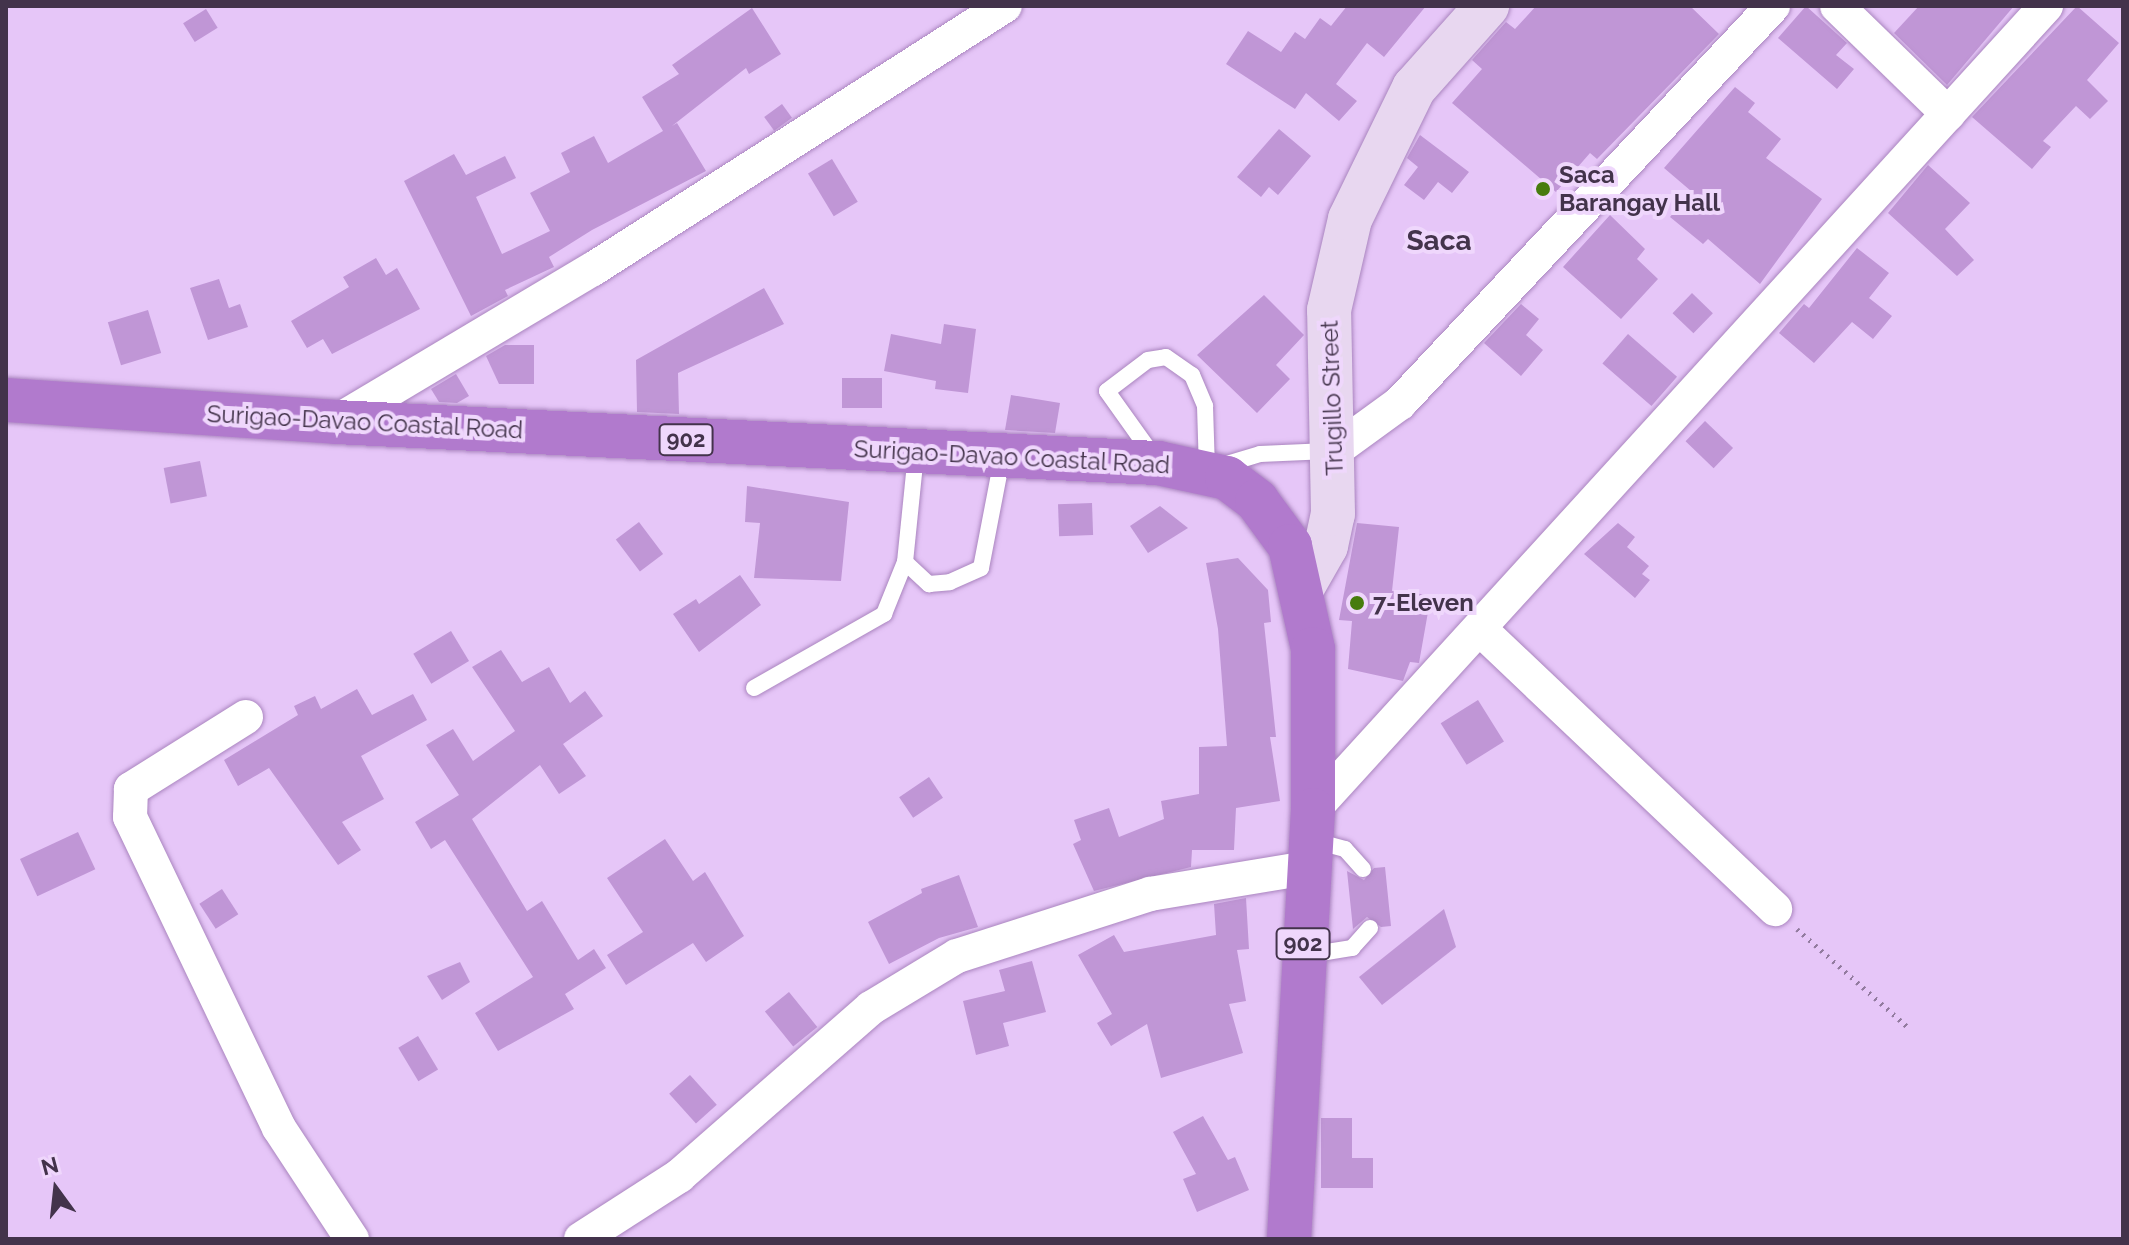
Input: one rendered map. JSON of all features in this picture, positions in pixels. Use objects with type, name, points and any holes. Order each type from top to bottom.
[{"type":"highway","name":"Surigao-Davao Coastal Road","points":[[6,400],[336,422],[1158,463],[1207,470],[1245,491],[1280,526],[1302,588],[1313,649],[1310,839],[1289,1239]]},
{"type":"street","points":[[336,422],[645,237],[1005,6]]},
{"type":"street","name":"Trugillo Street","points":[[1302,588],[1326,546],[1333,514],[1329,310],[1350,219],[1414,88],[1487,6]]},
{"type":"street","points":[[1334,451],[1400,403],[1773,6]]},
{"type":"street","points":[[1837,6],[1948,114]]},
{"type":"street","points":[[581,1239],[679,1176],[871,1008],[957,956],[1310,839],[1480,629],[2046,6]]},
{"type":"street","points":[[1480,629],[1775,909]]},
{"type":"street","points":[[246,717],[131,789],[130,817],[279,1128],[352,1239]]},
{"type":"lane","points":[[1158,463],[1107,391],[1148,360],[1166,357],[1192,375],[1205,406],[1207,470],[1260,454],[1334,451]]},
{"type":"lane","points":[[754,688],[884,614],[905,562],[916,451]]},
{"type":"lane","points":[[905,562],[929,584],[950,582],[981,568],[1003,455]]},
{"type":"lane","points":[[1310,839],[1345,849],[1363,869]]},
{"type":"lane","points":[[1303,956],[1352,948],[1370,928]]},
{"type":"path","points":[[1775,909],[1910,1029]]},
{"type":"building","points":[[1347,6],[1426,6],[1384,57],[1367,43],[1336,84],[1357,101],[1339,121],[1306,93],[1295,109],[1226,64],[1248,31],[1281,52],[1295,32],[1305,39],[1320,18],[1331,26]]},
{"type":"building","points":[[1536,6],[1690,6],[1719,34],[1597,159],[1590,153],[1556,192],[1452,103],[1482,69],[1472,60],[1506,22],[1515,29]]},
{"type":"building","points":[[1806,6],[1847,43],[1836,55],[1854,69],[1837,89],[1778,38]]},
{"type":"building","points":[[1919,6],[2014,6],[1947,85],[1894,33]]},
{"type":"building","points":[[2077,6],[2119,43],[2087,80],[2108,101],[2090,119],[2076,106],[2043,141],[2051,147],[2032,169],[1972,117]]},
{"type":"building","points":[[752,8],[781,54],[749,74],[746,68],[672,126],[677,123],[706,171],[592,230],[549,257],[554,267],[505,290],[508,296],[471,316],[404,181],[454,154],[466,175],[505,156],[516,178],[476,197],[502,254],[550,231],[530,193],[570,172],[561,153],[594,136],[608,163],[663,131],[642,97],[679,74],[672,65]]},
{"type":"building","points":[[206,9],[218,28],[195,42],[183,23]]},
{"type":"building","points":[[1735,87],[1755,103],[1748,112],[1781,139],[1766,158],[1822,199],[1760,284],[1708,239],[1703,244],[1670,217],[1691,191],[1664,168]]},
{"type":"building","points":[[782,104],[792,118],[774,131],[764,117]]},
{"type":"building","points":[[1279,129],[1311,156],[1278,195],[1269,187],[1261,197],[1237,177]]},
{"type":"building","points":[[1420,135],[1469,172],[1452,193],[1438,182],[1424,200],[1404,185],[1418,167],[1407,158]]},
{"type":"building","points":[[832,159],[858,202],[834,216],[808,173]]},
{"type":"building","points":[[1928,165],[1970,203],[1945,229],[1974,260],[1957,276],[1888,213]]},
{"type":"building","points":[[1610,215],[1645,249],[1637,259],[1658,279],[1621,319],[1563,267]]},
{"type":"building","points":[[1857,248],[1889,273],[1869,298],[1892,316],[1873,339],[1852,322],[1814,363],[1779,333],[1804,304],[1809,308]]},
{"type":"building","points":[[376,258],[386,275],[397,268],[420,309],[332,354],[323,339],[307,348],[291,321],[349,287],[343,277]]},
{"type":"building","points":[[219,279],[229,308],[240,304],[248,327],[208,340],[190,288]]},
{"type":"building","points":[[764,288],[784,324],[678,373],[679,414],[637,412],[636,360]]},
{"type":"building","points":[[1692,293],[1713,313],[1693,333],[1673,313]]},
{"type":"building","points":[[1264,295],[1304,335],[1276,365],[1290,379],[1257,413],[1197,355]]},
{"type":"building","points":[[1521,304],[1539,319],[1526,335],[1543,350],[1521,376],[1484,343]]},
{"type":"building","points":[[148,310],[161,353],[121,365],[108,322]]},
{"type":"building","points":[[944,324],[976,329],[968,393],[935,389],[936,381],[884,371],[891,334],[941,344]]},
{"type":"building","points":[[1628,334],[1677,377],[1651,406],[1602,363]]},
{"type":"building","points":[[505,345],[534,345],[534,384],[499,384],[486,356]]},
{"type":"building","points":[[456,374],[469,396],[457,403],[439,402],[431,389]]},
{"type":"building","points":[[842,378],[882,378],[882,408],[842,408]]},
{"type":"building","points":[[1011,395],[1060,403],[1055,433],[1005,430]]},
{"type":"building","points":[[1705,421],[1733,448],[1714,468],[1686,441]]},
{"type":"building","points":[[200,461],[207,496],[171,503],[164,468]]},
{"type":"building","points":[[747,486],[849,502],[841,581],[754,578],[760,523],[745,522]]},
{"type":"building","points":[[1092,503],[1093,535],[1059,536],[1058,504]]},
{"type":"building","points":[[1160,506],[1188,528],[1148,553],[1130,526]]},
{"type":"building","points":[[639,522],[663,554],[640,571],[616,539]]},
{"type":"building","points":[[1357,523],[1399,527],[1392,591],[1431,595],[1419,663],[1410,662],[1403,681],[1348,669],[1352,621],[1339,620]]},
{"type":"building","points":[[1618,523],[1635,537],[1627,547],[1649,566],[1642,574],[1650,580],[1635,598],[1584,554]]},
{"type":"building","points":[[1238,558],[1268,590],[1271,622],[1264,623],[1276,737],[1270,737],[1280,801],[1236,808],[1234,850],[1192,850],[1191,867],[1094,891],[1073,844],[1081,840],[1074,820],[1109,808],[1119,837],[1164,819],[1161,801],[1199,794],[1199,747],[1227,746],[1218,629],[1206,563]]},
{"type":"building","points":[[740,575],[761,605],[699,652],[673,614],[696,599],[699,604]]},
{"type":"building","points":[[451,631],[469,661],[431,684],[413,654]]},
{"type":"building","points":[[501,650],[522,682],[549,667],[570,703],[585,691],[603,716],[563,744],[586,776],[559,794],[540,765],[472,819],[527,911],[542,901],[578,960],[594,949],[606,968],[565,994],[574,1009],[498,1051],[475,1013],[533,977],[445,840],[431,849],[415,822],[459,795],[426,745],[453,729],[473,761],[515,731],[472,667]]},
{"type":"building","points":[[357,689],[372,715],[413,694],[427,720],[361,756],[384,799],[342,822],[361,850],[338,865],[269,768],[238,786],[224,760],[298,715],[294,706],[315,696],[321,709]]},
{"type":"building","points":[[1478,700],[1504,742],[1467,765],[1441,723]]},
{"type":"building","points":[[929,777],[943,798],[913,818],[899,797]]},
{"type":"building","points":[[78,832],[95,869],[37,896],[20,859]]},
{"type":"building","points":[[665,839],[693,881],[705,872],[744,936],[706,962],[693,943],[626,985],[607,955],[643,932],[607,878]]},
{"type":"building","points":[[1385,867],[1391,926],[1381,927],[1367,917],[1353,929],[1347,871],[1364,880],[1374,868]]},
{"type":"building","points":[[959,875],[978,927],[939,938],[889,964],[868,922],[922,893],[921,889]]},
{"type":"building","points":[[222,889],[238,914],[216,929],[199,904]]},
{"type":"building","points":[[1246,898],[1249,949],[1237,950],[1246,1001],[1229,1004],[1243,1053],[1161,1078],[1147,1024],[1111,1046],[1097,1023],[1112,1014],[1078,955],[1114,935],[1124,952],[1216,935],[1214,904]]},
{"type":"building","points":[[1444,909],[1456,947],[1382,1005],[1359,977]]},
{"type":"building","points":[[1032,961],[1046,1012],[1003,1023],[1009,1046],[976,1055],[963,1001],[1005,991],[999,970]]},
{"type":"building","points":[[460,962],[470,982],[442,1000],[427,976]]},
{"type":"building","points":[[789,992],[817,1027],[793,1046],[765,1012]]},
{"type":"building","points":[[418,1036],[438,1069],[418,1081],[398,1048]]},
{"type":"building","points":[[690,1075],[717,1105],[696,1123],[669,1094]]},
{"type":"building","points":[[1203,1116],[1228,1160],[1235,1157],[1249,1190],[1197,1212],[1183,1179],[1196,1174],[1173,1132]]},
{"type":"building","points":[[1321,1118],[1352,1118],[1352,1158],[1373,1158],[1373,1188],[1321,1188]]},
{"type":"place","name":"Saca Barangay Hall","points":[[1543,189]]},
{"type":"place","name":"7-Eleven","points":[[1357,603]]},
{"type":"district","name":"Saca","points":[[1439,241]]}]
